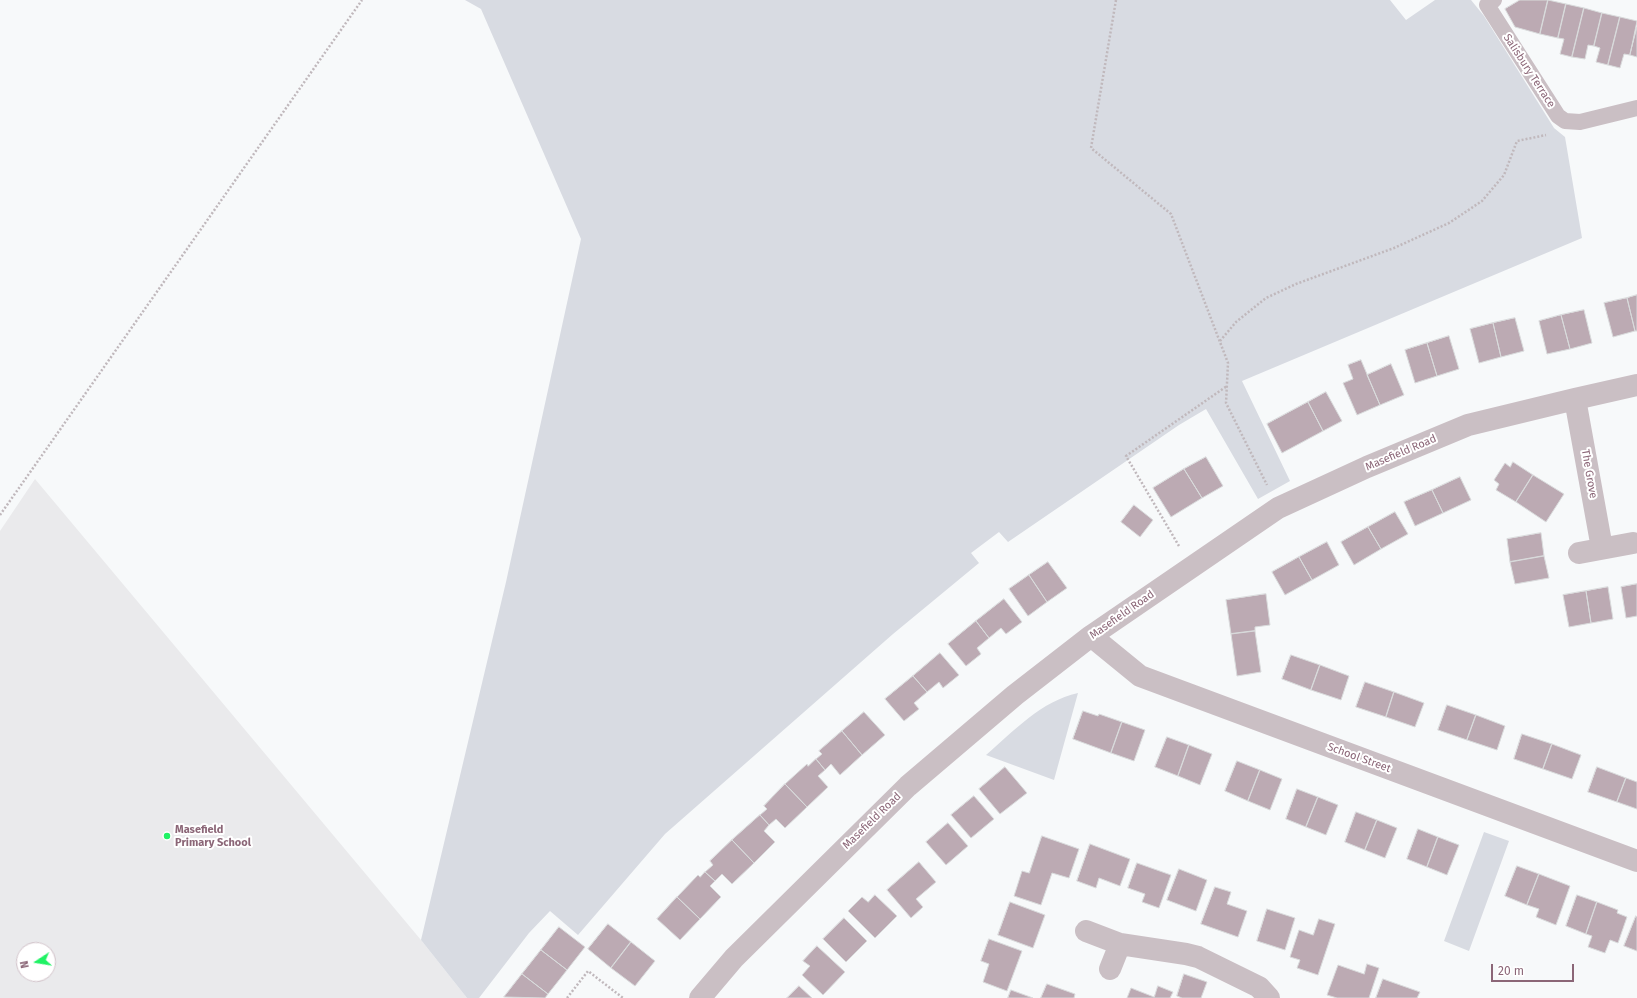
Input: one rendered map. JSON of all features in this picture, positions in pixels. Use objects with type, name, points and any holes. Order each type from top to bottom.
[{"type":"street","name":"Masefield Road","points":[[700,998],[734,958],[908,786],[1014,695],[1091,636],[1278,508],[1367,467],[1468,425],[1637,385]]},
{"type":"street","name":"The Grove","points":[[1575,399],[1602,548]]},
{"type":"street","points":[[1579,553],[1633,543]]},
{"type":"street","name":"School Street","points":[[1091,636],[1140,676],[1637,861]]},
{"type":"street","points":[[1086,931],[1120,944],[1198,957],[1259,987],[1269,998]]},
{"type":"street","points":[[1110,969],[1120,944]]},
{"type":"lane","name":"Salisbury Terrace","points":[[1488,2],[1558,116],[1565,121]]},
{"type":"lane","points":[[1565,121],[1580,122],[1637,108]]},
{"type":"path","points":[[0,515],[362,0]]},
{"type":"path","points":[[1116,0],[1091,148],[1171,214],[1228,363],[1226,403],[1278,508]]},
{"type":"path","points":[[1220,341],[1236,322],[1266,298],[1296,284],[1394,248],[1449,223],[1482,201],[1504,175],[1517,141],[1546,136],[1565,121]]},
{"type":"path","points":[[1192,567],[1126,456],[1227,386]]},
{"type":"path","points":[[567,998],[588,970],[619,997],[623,998]]},
{"type":"shaded area","points":[[465,0],[1390,0],[1406,20],[1435,0],[1471,0],[1484,16],[1554,128],[1565,137],[1582,238],[1242,381],[1290,481],[1258,499],[1206,409],[1179,425],[1008,542],[999,532],[971,553],[979,563],[893,634],[665,834],[578,935],[550,911],[529,933],[479,998],[467,998],[421,940],[506,582],[581,239],[481,9]]},
{"type":"shaded area","name":"Masefield Primary School","points":[[35,479],[421,940],[467,998],[0,998],[0,531]]},
{"type":"shaded area","points":[[1078,693],[1054,780],[986,755],[1040,710],[1065,697]]},
{"type":"shaded area","points":[[1484,832],[1509,841],[1469,951],[1444,941]]},
{"type":"building","points":[[1520,0],[1548,0],[1540,34],[1515,27],[1505,9]]},
{"type":"building","points":[[1548,0],[1566,4],[1558,38],[1540,34]]},
{"type":"building","points":[[1566,4],[1584,8],[1572,57],[1560,54],[1564,39],[1558,38]]},
{"type":"building","points":[[1584,8],[1602,13],[1594,46],[1588,45],[1585,59],[1572,57]]},
{"type":"building","points":[[1602,13],[1620,17],[1608,65],[1596,62],[1600,48],[1594,46]]},
{"type":"building","points":[[1620,17],[1637,21],[1630,55],[1624,54],[1620,68],[1608,65]]},
{"type":"building","points":[[1637,27],[1637,57],[1630,55]]},
{"type":"building","points":[[1637,295],[1637,331],[1635,331],[1627,298]]},
{"type":"building","points":[[1627,298],[1635,331],[1613,337],[1604,303]]},
{"type":"building","points":[[1584,310],[1592,343],[1570,349],[1561,315]]},
{"type":"building","points":[[1561,315],[1570,349],[1547,354],[1539,321]]},
{"type":"building","points":[[1515,318],[1524,351],[1501,357],[1493,323]]},
{"type":"building","points":[[1493,323],[1501,357],[1479,363],[1470,329]]},
{"type":"building","points":[[1449,336],[1459,369],[1437,376],[1427,343]]},
{"type":"building","points":[[1427,343],[1437,376],[1415,383],[1405,350]]},
{"type":"building","points":[[1361,360],[1380,405],[1357,415],[1343,383],[1353,379],[1348,365]]},
{"type":"building","points":[[1391,364],[1404,395],[1380,405],[1367,375]]},
{"type":"building","points":[[1326,392],[1342,421],[1323,431],[1308,402]]},
{"type":"building","points":[[1308,402],[1323,431],[1282,453],[1267,424]]},
{"type":"building","points":[[1206,457],[1223,486],[1202,498],[1184,469]]},
{"type":"building","points":[[1513,462],[1533,475],[1516,502],[1496,490],[1499,484],[1494,480],[1505,463],[1510,467]]},
{"type":"building","points":[[1184,469],[1202,498],[1171,517],[1153,488]]},
{"type":"building","points":[[1533,475],[1564,494],[1546,522],[1516,502]]},
{"type":"building","points":[[1460,477],[1471,500],[1443,513],[1432,490]]},
{"type":"building","points":[[1432,490],[1443,513],[1415,526],[1404,502]]},
{"type":"building","points":[[1134,505],[1153,520],[1140,537],[1121,522]]},
{"type":"building","points":[[1395,512],[1408,534],[1381,549],[1368,527]]},
{"type":"building","points":[[1368,527],[1381,549],[1354,565],[1341,542]]},
{"type":"building","points":[[1541,533],[1544,556],[1510,562],[1507,539]]},
{"type":"building","points":[[1327,542],[1339,565],[1312,580],[1299,557]]},
{"type":"building","points":[[1544,556],[1549,578],[1515,584],[1510,562]]},
{"type":"building","points":[[1299,557],[1312,580],[1285,595],[1272,572]]},
{"type":"building","points":[[1048,562],[1067,588],[1047,602],[1029,575]]},
{"type":"building","points":[[1029,575],[1047,602],[1028,616],[1009,589]]},
{"type":"building","points":[[1637,584],[1637,616],[1626,618],[1621,587]]},
{"type":"building","points":[[1608,587],[1613,619],[1591,623],[1586,591]]},
{"type":"building","points":[[1586,591],[1591,623],[1569,627],[1563,595]]},
{"type":"building","points":[[1266,594],[1270,625],[1255,627],[1255,631],[1231,634],[1226,600]]},
{"type":"building","points":[[1004,599],[1022,622],[1006,634],[1001,628],[989,638],[976,621]]},
{"type":"building","points":[[976,621],[989,638],[977,648],[981,654],[966,666],[948,644]]},
{"type":"building","points":[[1255,631],[1261,672],[1237,676],[1231,634]]},
{"type":"building","points":[[940,653],[959,675],[943,688],[939,682],[927,692],[913,676]]},
{"type":"building","points":[[1291,655],[1320,665],[1311,690],[1282,679]]},
{"type":"building","points":[[1320,665],[1349,676],[1341,700],[1311,690]]},
{"type":"building","points":[[913,676],[927,692],[914,703],[919,709],[904,721],[885,699]]},
{"type":"building","points":[[1365,682],[1394,692],[1386,717],[1356,707]]},
{"type":"building","points":[[1394,692],[1424,703],[1415,727],[1386,717]]},
{"type":"building","points":[[1447,705],[1476,715],[1467,740],[1438,730]]},
{"type":"building","points":[[1083,711],[1098,716],[1099,714],[1122,722],[1111,753],[1073,739]]},
{"type":"building","points":[[864,712],[885,735],[862,755],[842,731]]},
{"type":"building","points":[[1476,715],[1505,726],[1497,750],[1467,740]]},
{"type":"building","points":[[1122,722],[1145,730],[1134,761],[1111,753]]},
{"type":"building","points":[[842,731],[862,755],[840,775],[831,764],[825,770],[816,759],[822,754],[819,751]]},
{"type":"building","points":[[1522,734],[1552,744],[1543,769],[1514,759]]},
{"type":"building","points":[[1167,737],[1189,745],[1178,776],[1155,767]]},
{"type":"building","points":[[1552,744],[1581,755],[1572,779],[1543,769]]},
{"type":"building","points":[[1189,745],[1212,754],[1200,785],[1178,776]]},
{"type":"building","points":[[816,759],[825,770],[818,776],[828,787],[807,807],[785,784],[807,764],[808,766]]},
{"type":"building","points":[[1237,761],[1260,770],[1248,801],[1225,791]]},
{"type":"building","points":[[1005,767],[1027,793],[1000,814],[979,789]]},
{"type":"building","points":[[1597,767],[1626,778],[1617,802],[1588,792]]},
{"type":"building","points":[[1260,770],[1282,779],[1270,810],[1248,801]]},
{"type":"building","points":[[1626,778],[1637,782],[1637,809],[1617,802]]},
{"type":"building","points":[[785,784],[807,807],[785,828],[776,819],[769,825],[760,815],[767,809],[764,806]]},
{"type":"building","points":[[1297,789],[1318,797],[1306,827],[1286,819]]},
{"type":"building","points":[[974,796],[994,819],[971,838],[951,815]]},
{"type":"building","points":[[1318,797],[1338,805],[1326,835],[1306,827]]},
{"type":"building","points":[[1356,812],[1377,820],[1365,850],[1345,842]]},
{"type":"building","points":[[760,815],[769,825],[764,831],[775,842],[754,863],[732,840]]},
{"type":"building","points":[[1377,820],[1397,828],[1385,858],[1365,850]]},
{"type":"building","points":[[948,823],[968,846],[946,865],[926,842]]},
{"type":"building","points":[[1418,829],[1438,837],[1427,867],[1407,859]]},
{"type":"building","points":[[1042,836],[1079,849],[1069,878],[1052,873],[1041,905],[1014,896],[1022,871],[1029,873]]},
{"type":"building","points":[[1438,837],[1459,845],[1447,875],[1427,867]]},
{"type":"building","points":[[732,840],[754,863],[732,884],[722,874],[715,881],[705,872],[713,865],[710,861]]},
{"type":"building","points":[[1090,844],[1130,859],[1120,886],[1099,878],[1096,888],[1077,881]]},
{"type":"building","points":[[919,862],[936,882],[916,899],[923,907],[911,918],[887,890]]},
{"type":"building","points":[[1137,863],[1171,875],[1159,908],[1142,902],[1145,894],[1128,888]]},
{"type":"building","points":[[1517,866],[1539,874],[1527,905],[1505,896]]},
{"type":"building","points":[[1179,869],[1207,880],[1196,911],[1167,900]]},
{"type":"building","points":[[705,872],[715,881],[710,886],[721,897],[700,919],[677,897],[698,875],[700,877]]},
{"type":"building","points":[[1539,874],[1570,886],[1556,925],[1536,917],[1539,909],[1527,905]]},
{"type":"building","points":[[1215,887],[1231,892],[1227,904],[1247,911],[1238,937],[1201,924]]},
{"type":"building","points":[[875,895],[897,916],[875,938],[848,911],[862,897],[868,902]]},
{"type":"building","points":[[1577,895],[1597,902],[1586,934],[1566,926]]},
{"type":"building","points":[[677,897],[700,919],[680,940],[657,919]]},
{"type":"building","points":[[1010,902],[1045,915],[1033,948],[998,935]]},
{"type":"building","points":[[1597,902],[1618,910],[1617,913],[1627,917],[1618,943],[1610,940],[1605,953],[1588,947],[1592,936],[1586,934]]},
{"type":"building","points":[[1267,909],[1295,918],[1285,950],[1257,941]]},
{"type":"building","points":[[1636,916],[1637,917],[1637,951],[1624,946]]},
{"type":"building","points":[[844,918],[867,941],[846,962],[823,939]]},
{"type":"building","points":[[1319,919],[1335,924],[1318,975],[1297,968],[1300,960],[1290,957],[1299,930],[1313,935]]},
{"type":"building","points":[[608,924],[631,942],[611,968],[588,949]]},
{"type":"building","points":[[559,927],[585,947],[567,970],[541,950]]},
{"type":"building","points":[[989,939],[1022,951],[1007,991],[983,982],[989,964],[981,961]]},
{"type":"building","points":[[631,942],[655,961],[635,986],[611,968]]},
{"type":"building","points":[[817,946],[845,972],[823,995],[802,975],[810,966],[803,961]]},
{"type":"building","points":[[541,950],[567,970],[548,994],[522,974]]},
{"type":"building","points":[[1367,964],[1379,968],[1369,998],[1337,998],[1327,995],[1338,965],[1364,974]]},
{"type":"building","points":[[522,974],[548,994],[545,998],[504,997]]},
{"type":"building","points":[[1184,974],[1207,982],[1201,998],[1182,998],[1177,996]]},
{"type":"building","points":[[1383,979],[1420,992],[1417,998],[1376,998]]},
{"type":"building","points":[[1047,984],[1075,994],[1074,998],[1041,998]]},
{"type":"building","points":[[799,986],[812,998],[787,998]]},
{"type":"building","points":[[1158,986],[1173,992],[1170,998],[1127,998],[1131,988],[1154,997]]},
{"type":"building","points":[[1011,990],[1033,998],[1008,998]]},
{"type":"place","name":"Masefield Primary School","points":[[167,836]]}]
